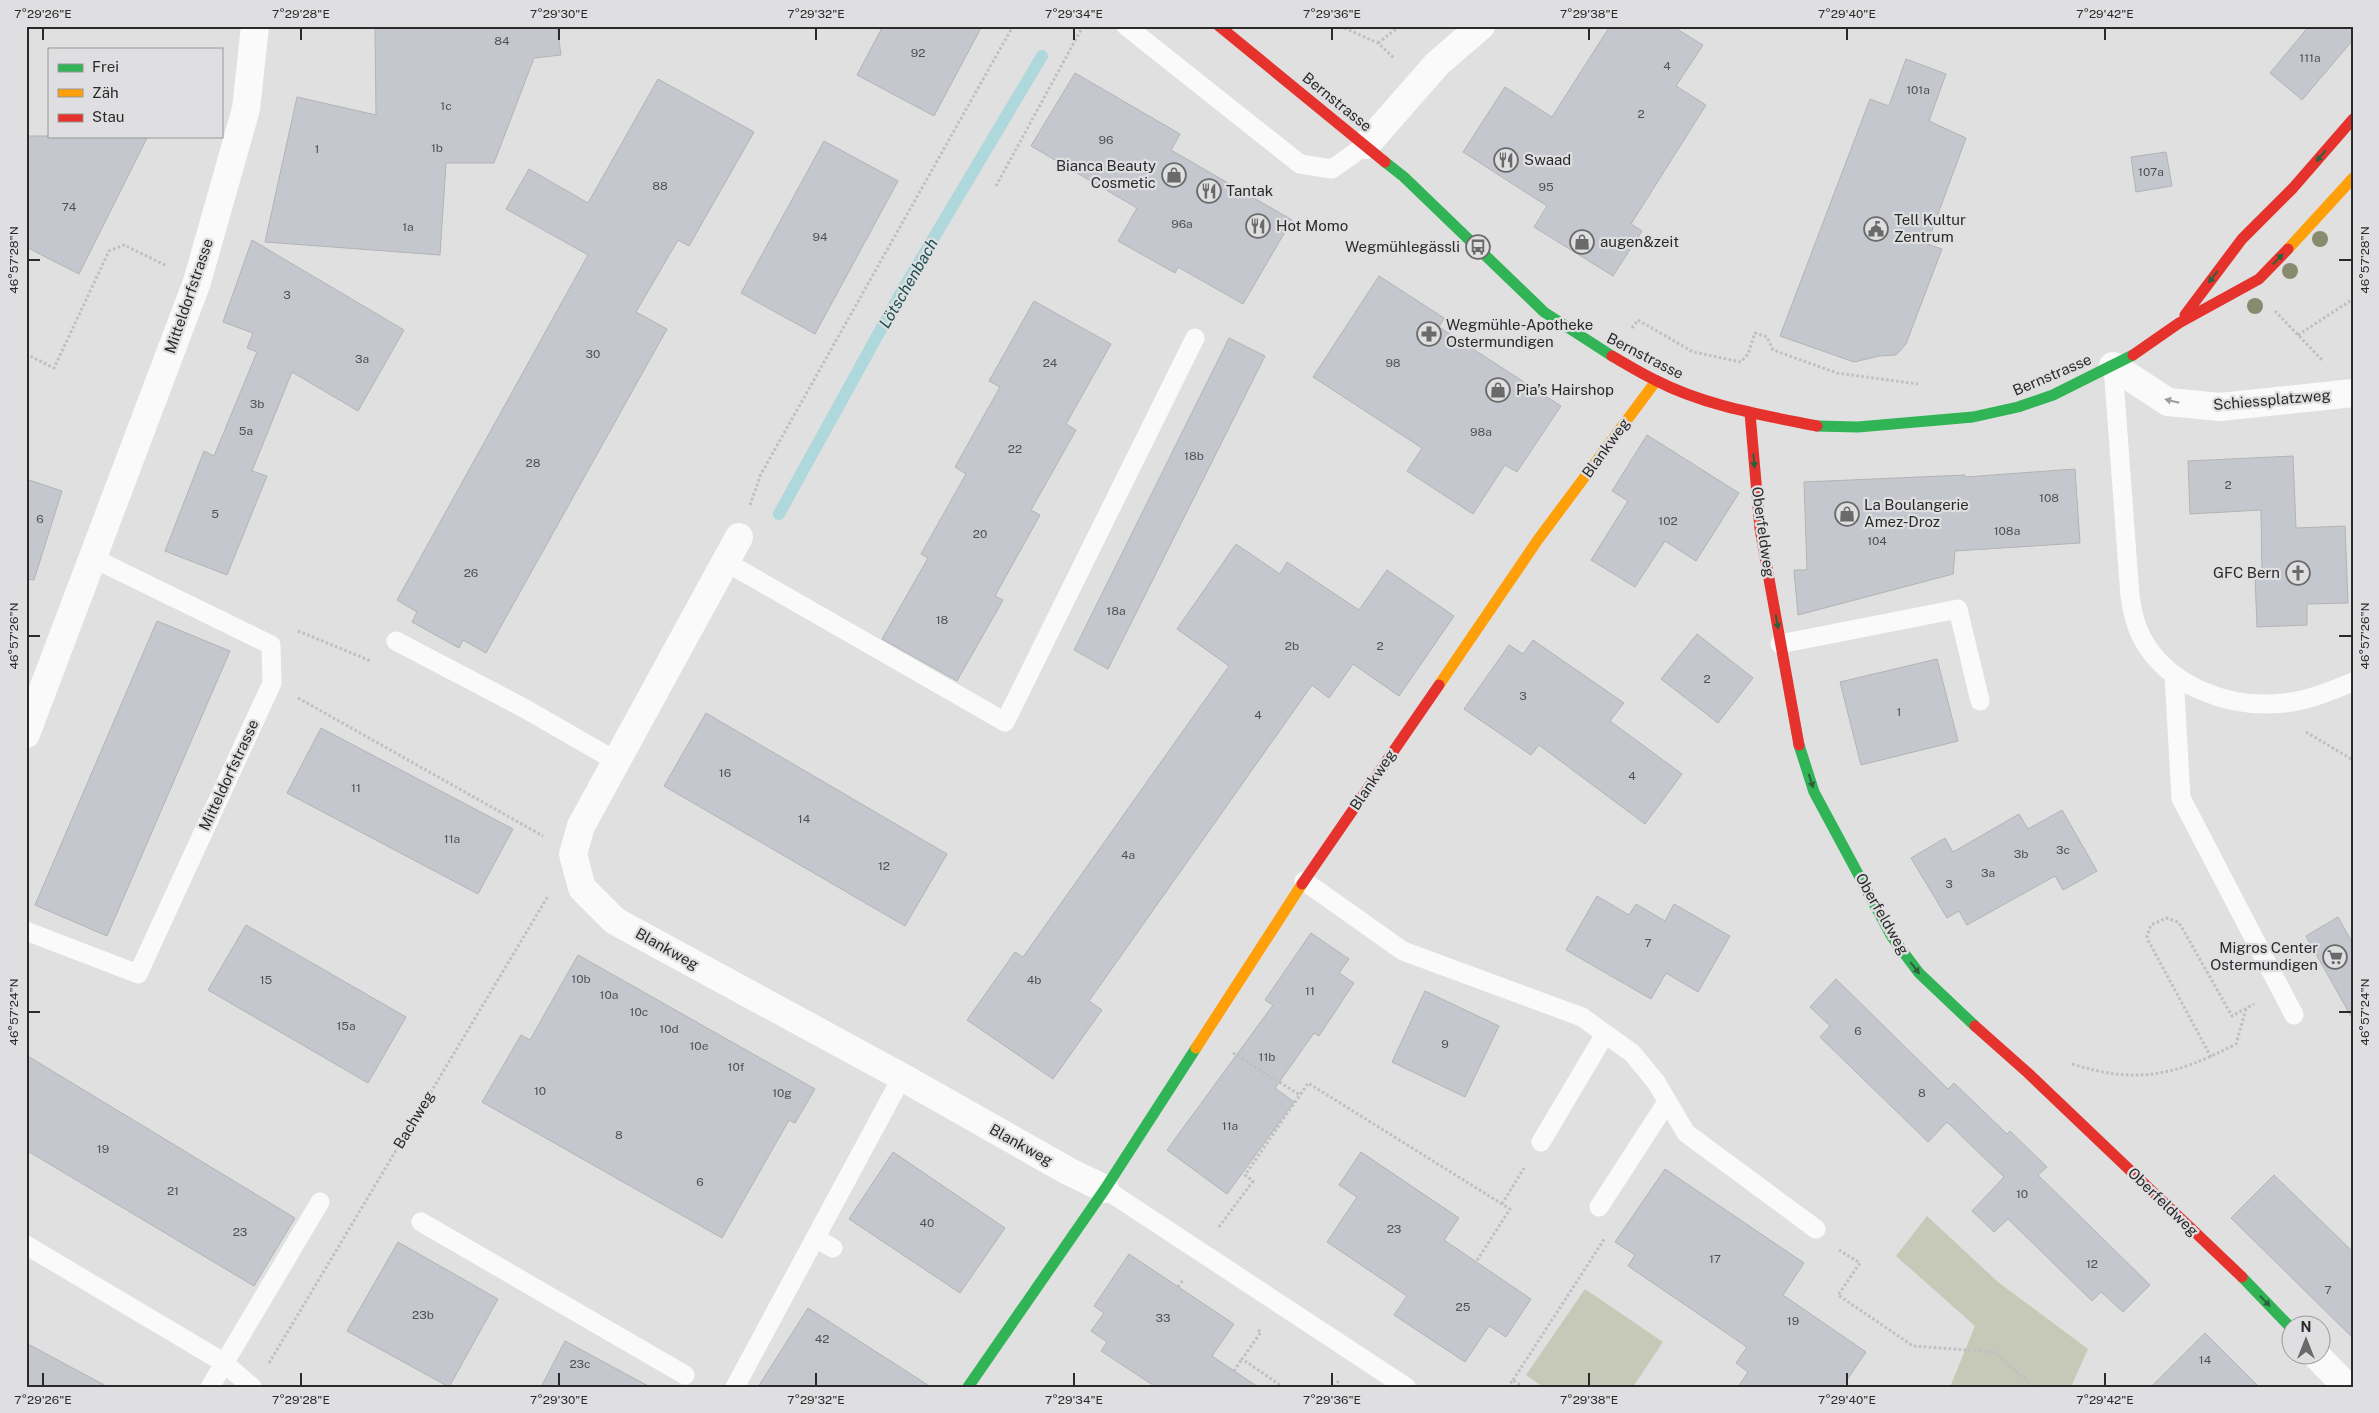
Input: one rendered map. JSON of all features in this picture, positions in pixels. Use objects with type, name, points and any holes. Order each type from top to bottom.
[{"type":"street","name":"Mitteldorfstrasse","points":[[26,734],[196,282],[246,109],[254,26]]},
{"type":"street","name":"Bernstrasse","points":[[1219,26],[1404,177],[1544,312],[1612,357],[1656,381],[1718,404],[1750,413],[1818,426],[1858,427],[1972,417],[2018,407],[2053,395],[2113,366],[2146,347],[2179,322],[2259,278],[2328,207],[2353,178]]},
{"type":"street","points":[[1366,145],[1420,83],[1480,26]]},
{"type":"street","name":"Bernstrasse","points":[[2179,322],[2242,239],[2294,188],[2353,119]]},
{"type":"street","name":"Schiessplatzweg","points":[[2113,366],[2168,402],[2220,406],[2353,393]]},
{"type":"street","name":"Blankweg","points":[[968,1387],[1105,1189],[1304,881],[1538,541],[1656,381]]},
{"type":"street","name":"Oberfeldweg","points":[[1750,413],[1760,529],[1798,740],[1814,792],[1892,937],[1919,973],[1937,992],[2028,1073],[2239,1274],[2282,1319]]},
{"type":"street","points":[[573,854],[581,826],[739,537]]},
{"type":"street","name":"Blankweg","points":[[573,854],[582,888],[615,921],[902,1077],[1068,1171],[1105,1189]]},
{"type":"street","points":[[2327,1366],[2347,1387]]},
{"type":"lane","points":[[1126,26],[1300,164],[1332,170],[1366,145]]},
{"type":"lane","points":[[726,562],[1005,722],[1195,338]]},
{"type":"lane","points":[[2113,366],[2129,589],[2134,616],[2141,636],[2151,652],[2174,676],[2194,688],[2215,696],[2261,705],[2306,699],[2353,682]]},
{"type":"lane","name":"Mitteldorfstrasse","points":[[26,931],[138,974],[272,683],[271,645],[93,558]]},
{"type":"lane","points":[[1780,644],[1958,609],[1980,700]]},
{"type":"lane","points":[[396,641],[522,707],[616,761]]},
{"type":"lane","points":[[2174,676],[2181,798],[2294,1015]]},
{"type":"lane","points":[[1304,881],[1403,951],[1582,1017],[1632,1053],[1656,1082],[1686,1133],[1816,1229]]},
{"type":"lane","points":[[1541,1142],[1605,1034]]},
{"type":"lane","points":[[735,1387],[902,1077]]},
{"type":"lane","points":[[1599,1207],[1667,1102]]},
{"type":"lane","points":[[1105,1189],[1406,1387]]},
{"type":"lane","points":[[210,1387],[320,1202]]},
{"type":"lane","points":[[421,1222],[685,1375]]},
{"type":"lane","points":[[815,1238],[833,1248]]},
{"type":"lane","points":[[26,1245],[224,1362],[252,1387]]},
{"type":"path","points":[[739,537],[760,474],[1013,26]]},
{"type":"path","points":[[996,186],[1083,26]]},
{"type":"path","points":[[1340,26],[1378,44],[1420,83]]},
{"type":"path","points":[[1378,44],[1400,26]]},
{"type":"path","points":[[26,354],[54,368],[109,251],[124,245],[146,254],[196,282]]},
{"type":"path","points":[[2298,335],[2353,299]]},
{"type":"path","points":[[2268,304],[2325,363]]},
{"type":"path","points":[[1612,357],[1638,320],[1693,352],[1741,362],[1748,354],[1755,333],[1767,337],[1773,350],[1837,373],[1919,384]]},
{"type":"path","points":[[289,627],[380,664]]},
{"type":"path","points":[[272,683],[573,854]]},
{"type":"path","name":"Bachweg","points":[[264,1370],[573,854]]},
{"type":"path","points":[[2211,1057],[2148,940],[2147,936],[2151,925],[2166,918],[2178,922],[2232,1016],[2281,990]]},
{"type":"path","points":[[2028,1073],[2048,1057],[2099,1072],[2142,1076],[2184,1068],[2236,1044],[2246,1008]]},
{"type":"path","points":[[1205,1035],[1300,1095]]},
{"type":"path","points":[[1201,1252],[1253,1181],[1245,1175],[1308,1083],[1510,1209],[1476,1262]]},
{"type":"path","points":[[1502,1204],[1541,1142]]},
{"type":"path","points":[[1816,1229],[1813,1233],[1860,1264],[1838,1295],[1913,1346],[1994,1352],[2034,1387]]},
{"type":"path","points":[[1507,1387],[1609,1231]]},
{"type":"path","points":[[1175,1274],[1191,1285]]},
{"type":"path","points":[[1178,1286],[1183,1280]]},
{"type":"path","points":[[1234,1370],[1261,1332],[1253,1327]]},
{"type":"path","points":[[1242,1359],[1282,1387]]},
{"type":"path","points":[[1513,1380],[1523,1387]]},
{"type":"green space","points":[[1927,1216],[1998,1282],[2088,1349],[2071,1387],[1950,1387],[1975,1326],[1896,1256]]},
{"type":"green space","points":[[1585,1289],[1663,1342],[1633,1387],[1543,1387],[1526,1375]]},
{"type":"building","points":[[375,26],[557,26],[561,55],[534,58],[494,163],[446,163],[440,255],[265,242],[297,97],[376,115]]},
{"type":"building","points":[[883,26],[982,26],[934,116],[857,75]]},
{"type":"building","points":[[1610,26],[1672,26],[1703,45],[1676,86],[1706,105],[1631,224],[1642,231],[1613,276],[1534,227],[1547,206],[1463,152],[1505,87],[1552,117]]},
{"type":"building","points":[[2309,26],[2353,26],[2353,40],[2302,100],[2270,73]]},
{"type":"building","name":"Tell Kultur Zentrum","points":[[1906,59],[1946,74],[1929,121],[1966,138],[1927,244],[1942,249],[1906,344],[1896,355],[1879,356],[1854,362],[1780,336],[1870,99],[1889,106]]},
{"type":"building","points":[[1075,73],[1180,134],[1171,150],[1292,220],[1243,304],[1178,267],[1175,273],[1118,241],[1137,208],[1031,146]]},
{"type":"building","points":[[658,79],[754,132],[689,246],[678,240],[636,312],[667,329],[486,653],[463,640],[459,648],[412,622],[417,612],[397,600],[588,255],[506,209],[529,169],[588,203]]},
{"type":"building","points":[[26,136],[48,136],[48,138],[147,138],[79,274],[26,247]]},
{"type":"building","points":[[824,141],[898,181],[815,334],[741,293]]},
{"type":"building","points":[[2166,152],[2172,186],[2136,192],[2131,157]]},
{"type":"building","points":[[252,240],[404,330],[358,411],[292,372],[252,471],[267,476],[227,575],[165,551],[204,451],[214,456],[257,352],[247,348],[253,333],[223,322]]},
{"type":"building","points":[[1379,276],[1444,318],[1439,327],[1561,406],[1517,472],[1505,465],[1473,514],[1407,471],[1422,448],[1313,377]]},
{"type":"building","points":[[1034,301],[1111,344],[1066,424],[1076,430],[1031,510],[1040,515],[995,596],[1003,600],[957,681],[882,639],[928,558],[921,554],[966,474],[955,467],[1000,387],[989,381]]},
{"type":"building","points":[[1229,338],[1265,356],[1108,669],[1074,650]]},
{"type":"building","points":[[1647,435],[1739,493],[1696,561],[1665,541],[1635,587],[1591,560],[1628,501],[1612,491]]},
{"type":"building","points":[[2293,456],[2296,528],[2345,526],[2348,603],[2307,604],[2307,625],[2257,627],[2255,577],[2262,576],[2261,510],[2190,514],[2188,461]]},
{"type":"building","points":[[2075,469],[2080,543],[1955,551],[1953,574],[1798,615],[1794,570],[1807,570],[1804,482],[1965,475],[1965,477]]},
{"type":"building","points":[[26,479],[62,491],[34,580],[26,579]]},
{"type":"building","points":[[1236,544],[1280,574],[1287,562],[1359,610],[1387,570],[1454,616],[1399,696],[1353,664],[1329,698],[1312,685],[1089,1001],[1102,1010],[1053,1079],[967,1020],[1015,952],[1023,957],[1229,666],[1177,629]]},
{"type":"building","points":[[157,621],[230,651],[107,936],[35,905]]},
{"type":"building","points":[[1697,634],[1753,678],[1718,723],[1661,679]]},
{"type":"building","points":[[1533,640],[1624,703],[1610,721],[1682,774],[1645,824],[1539,745],[1531,755],[1464,709],[1509,645],[1523,654]]},
{"type":"building","points":[[1937,659],[1958,741],[1861,765],[1840,682]]},
{"type":"building","points":[[706,713],[947,854],[905,926],[664,786]]},
{"type":"building","points":[[321,728],[513,829],[478,894],[287,793]]},
{"type":"building","points":[[2062,810],[2097,871],[2063,890],[2055,876],[1967,925],[1959,911],[1947,918],[1911,858],[1945,838],[1953,852],[2019,814],[2028,829]]},
{"type":"building","points":[[1597,896],[1629,915],[1636,904],[1665,921],[1674,904],[1730,936],[1698,992],[1666,973],[1651,999],[1566,950]]},
{"type":"building","name":"Migros Center Ostermundigen","points":[[2338,917],[2353,944],[2353,1020],[2306,936]]},
{"type":"building","points":[[246,925],[406,1017],[368,1083],[208,990]]},
{"type":"building","points":[[1311,933],[1349,959],[1339,973],[1354,983],[1319,1036],[1314,1033],[1275,1088],[1294,1102],[1227,1194],[1167,1150],[1273,1005],[1265,1000]]},
{"type":"building","points":[[578,955],[815,1089],[795,1123],[789,1120],[722,1238],[482,1102],[521,1035],[530,1040]]},
{"type":"building","points":[[1836,979],[1948,1089],[1954,1083],[2007,1134],[2010,1131],[2047,1167],[2038,1175],[2150,1285],[2123,1312],[2101,1292],[2092,1301],[2008,1219],[1994,1232],[1972,1211],[2004,1177],[1947,1122],[1928,1142],[1820,1037],[1830,1026],[1810,1007]]},
{"type":"building","points":[[1425,991],[1499,1026],[1465,1097],[1392,1062]]},
{"type":"building","points":[[26,1055],[295,1218],[254,1286],[26,1150]]},
{"type":"building","points":[[893,1152],[1005,1228],[960,1293],[849,1219]]},
{"type":"building","points":[[1361,1152],[1459,1218],[1444,1240],[1531,1299],[1506,1337],[1489,1326],[1465,1362],[1394,1315],[1407,1296],[1327,1242],[1357,1197],[1339,1185]]},
{"type":"building","points":[[1665,1169],[1804,1263],[1783,1295],[1866,1352],[1842,1387],[1738,1387],[1748,1372],[1736,1363],[1747,1347],[1628,1266],[1635,1255],[1615,1242]]},
{"type":"building","points":[[2274,1175],[2353,1252],[2353,1338],[2332,1316],[2231,1218]]},
{"type":"building","points":[[398,1242],[498,1299],[449,1387],[347,1331]]},
{"type":"building","points":[[1129,1254],[1234,1324],[1212,1356],[1258,1387],[1156,1387],[1101,1351],[1107,1342],[1091,1331],[1104,1313],[1094,1306]]},
{"type":"building","points":[[808,1308],[931,1387],[758,1387]]},
{"type":"building","points":[[2205,1333],[2259,1387],[2151,1387]]},
{"type":"building","points":[[565,1341],[650,1387],[541,1387]]},
{"type":"building","points":[[26,1343],[108,1387],[26,1387]]},
{"type":"waterway","name":"Lötschenbach","points":[[779,514],[902,291],[1042,56]]},
{"type":"traffic: fast","points":[[1385,162],[1404,177],[1544,312],[1612,356]]},
{"type":"traffic: fast","points":[[1817,426],[1858,427],[1973,417],[2018,407],[2053,395],[2133,355]]},
{"type":"traffic: fast","points":[[1799,745],[1814,792],[1892,937],[1919,973],[1975,1026]]},
{"type":"traffic: fast","points":[[968,1387],[1105,1189],[1196,1048]]},
{"type":"traffic: fast","points":[[2242,1277],[2282,1319]]},
{"type":"traffic: slow","points":[[2288,249],[2353,178]]},
{"type":"traffic: slow","points":[[1439,685],[1537,541],[1656,381]]},
{"type":"traffic: slow","points":[[1196,1048],[1302,884]]},
{"type":"traffic: jam","points":[[1219,26],[1385,162]]},
{"type":"traffic: jam","points":[[2185,315],[2242,239],[2293,188],[2353,119]]},
{"type":"traffic: jam","points":[[2133,355],[2179,323],[2259,279],[2288,249]]},
{"type":"traffic: jam","points":[[1612,356],[1649,377],[1694,397],[1734,409],[1817,426]]},
{"type":"traffic: jam","points":[[1750,413],[1760,529],[1799,745]]},
{"type":"traffic: jam","points":[[1302,884],[1439,685]]},
{"type":"traffic: jam","points":[[1975,1026],[2028,1073],[2242,1277]]},
{"type":"place","name":"Swaad","points":[[1506,160]]},
{"type":"place","name":"Bianca Beauty Cosmetic","points":[[1174,175]]},
{"type":"place","name":"Tantak","points":[[1209,191]]},
{"type":"place","name":"Hot Momo","points":[[1258,226]]},
{"type":"place","name":"Tell Kultur Zentrum","points":[[1876,229]]},
{"type":"place","name":"augen&zeit","points":[[1582,242]]},
{"type":"place","name":"Wegmühlegässli","points":[[1478,247]]},
{"type":"place","name":"Wegmühle-Apotheke Ostermundigen","points":[[1429,334]]},
{"type":"place","name":"Pia’s Hairshop","points":[[1498,390]]},
{"type":"place","name":"La Boulangerie Amez-Droz","points":[[1847,514]]},
{"type":"place","name":"GFC Bern","points":[[2298,573]]},
{"type":"place","name":"Migros Center Ostermundigen","points":[[2335,957]]}]
